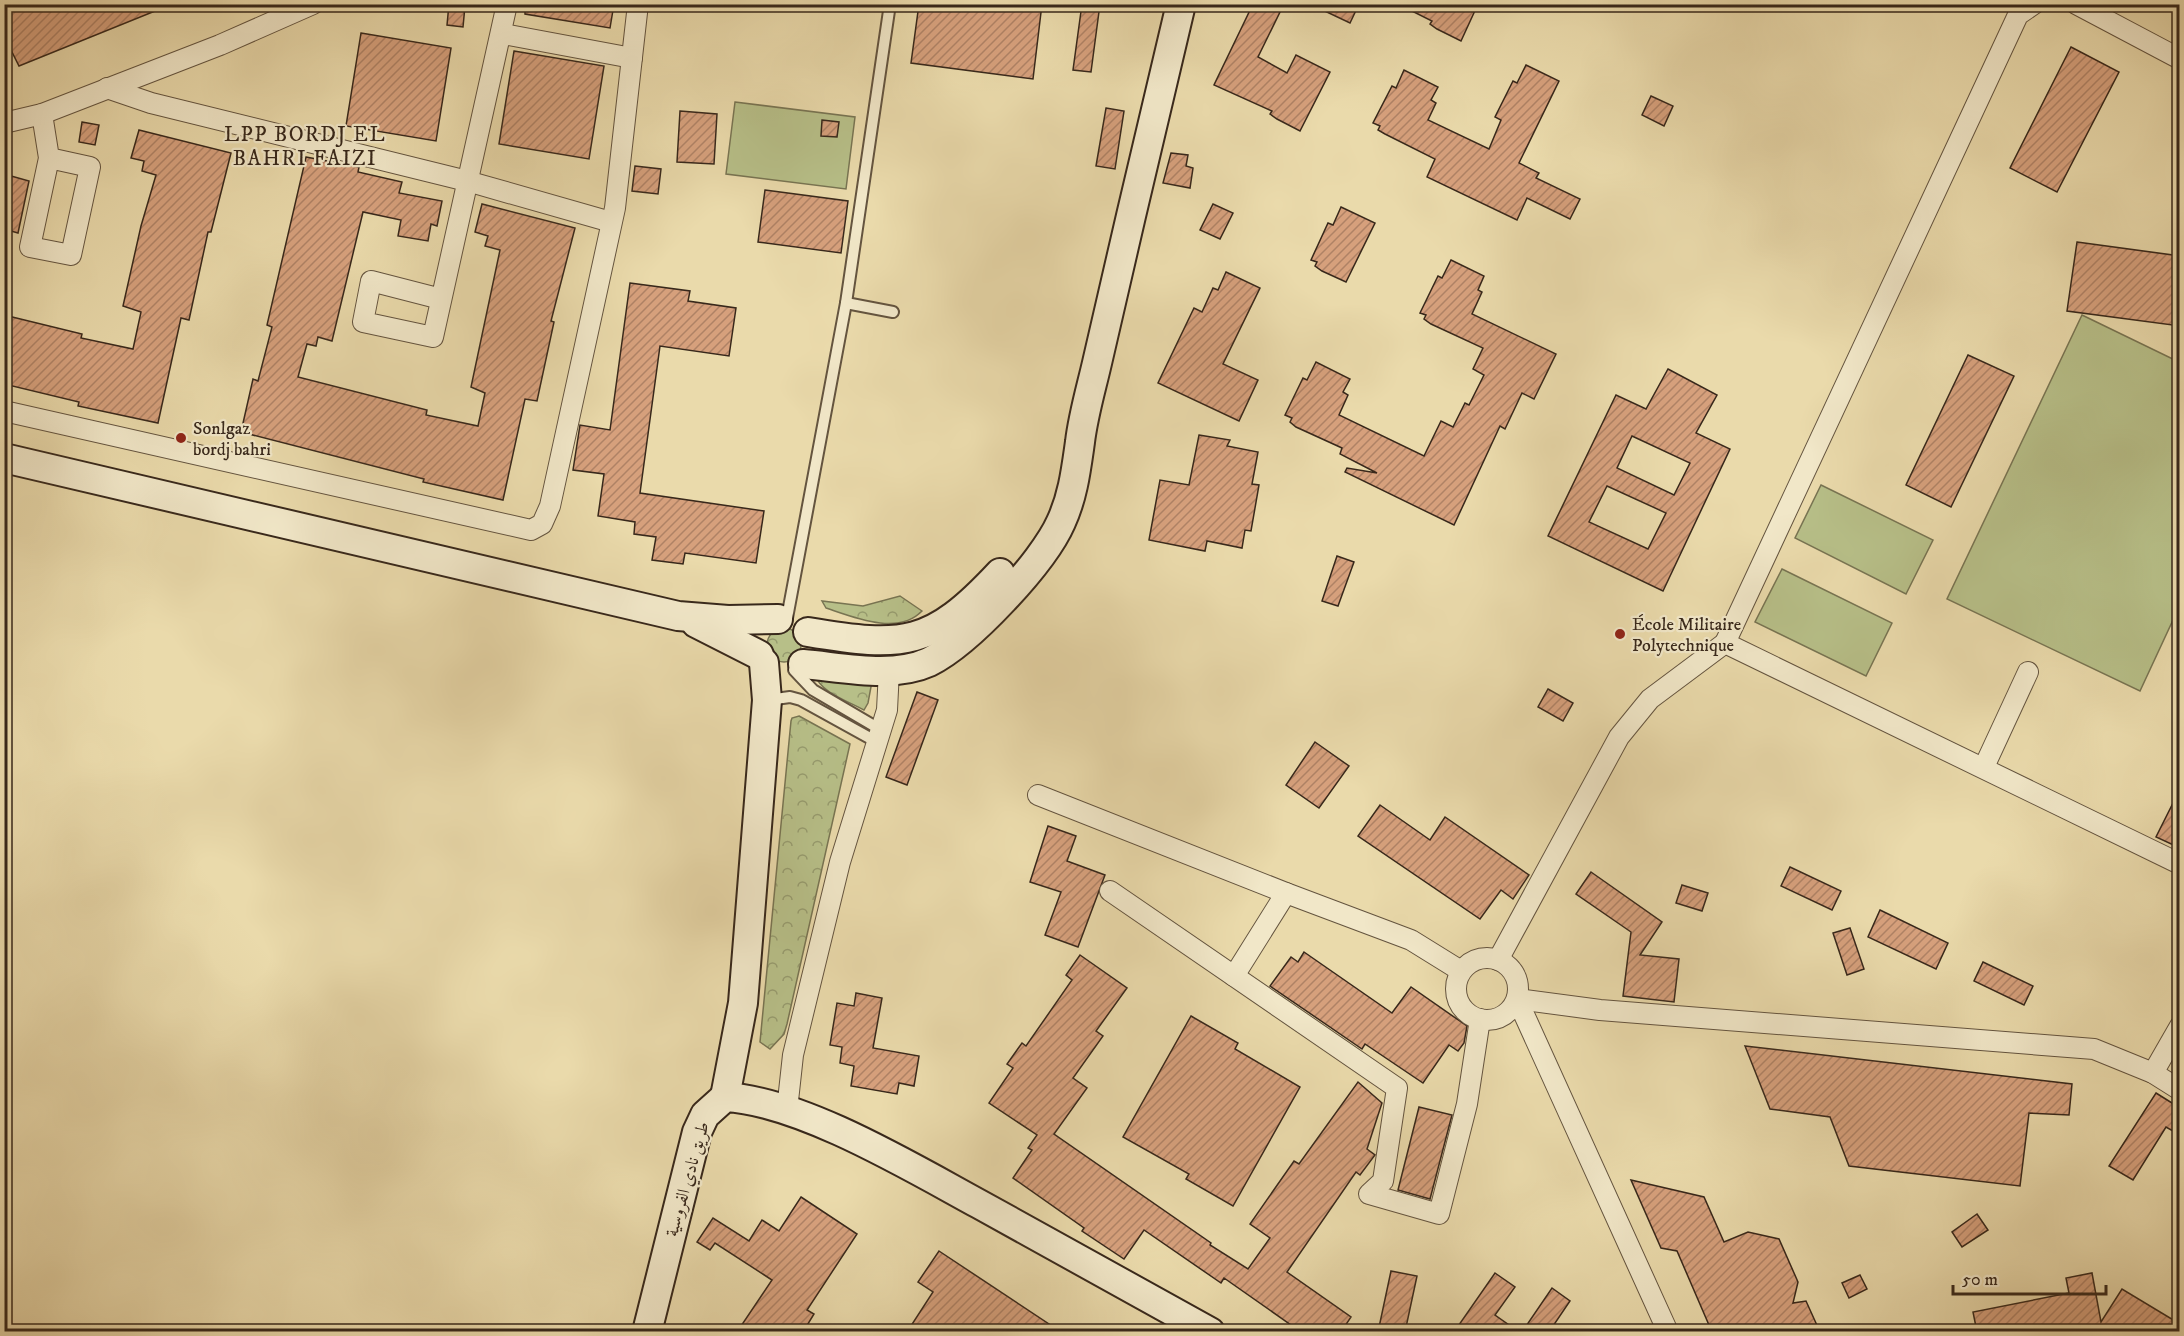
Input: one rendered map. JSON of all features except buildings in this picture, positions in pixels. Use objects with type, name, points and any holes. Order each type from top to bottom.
[{"type":"main road","points":[[678,615],[782,665],[889,670],[927,663],[965,639],[1031,566],[1060,524],[1075,478],[1080,442],[1181,4]]},
{"type":"main road","points":[[4,458],[678,615],[791,623],[867,642],[890,642],[914,637],[959,614],[1032,539],[1047,517],[1066,464],[1080,442]]},
{"type":"main road","points":[[782,665],[758,637],[769,622],[791,623],[811,649],[782,665],[767,700],[743,1003],[725,1097],[745,1098],[787,1110],[918,1171],[1210,1332]]},
{"type":"main road","name":"طريق نادي الفروسية","points":[[647,1332],[697,1132],[705,1115],[725,1097]]},
{"type":"street","points":[[4,123],[42,114],[220,45],[313,4]]},
{"type":"street","points":[[441,299],[503,34],[507,4]]},
{"type":"street","points":[[4,411],[531,530],[542,524],[550,506],[612,222],[638,4]]},
{"type":"street","points":[[1498,960],[1619,737],[1650,699],[1725,643],[2018,15],[2034,4]]},
{"type":"street","points":[[2076,4],[2180,59]]},
{"type":"street","points":[[503,34],[632,58]]},
{"type":"street","points":[[106,88],[151,103],[467,181],[612,222]]},
{"type":"street","points":[[42,114],[49,158],[30,247],[71,255],[90,167],[49,158]]},
{"type":"street","points":[[1725,643],[2180,864]]},
{"type":"street","points":[[787,1110],[793,1054],[853,818],[889,700],[889,670]]},
{"type":"street","points":[[1984,767],[2028,672]]},
{"type":"street","points":[[1038,795],[1286,894],[1411,940],[1461,971]]},
{"type":"street","points":[[1110,891],[1397,1088],[1383,1181],[1369,1194],[1438,1215],[1467,1104],[1480,1019]]},
{"type":"street","points":[[1234,976],[1286,894]]},
{"type":"street","points":[[1478,959],[1498,960],[1509,966],[1515,976],[1518,988],[1516,999],[1508,1012],[1499,1017],[1480,1019],[1470,1015],[1458,1000],[1457,980],[1461,971],[1478,959]]},
{"type":"street","points":[[1516,999],[1600,1010],[2094,1049],[2152,1073],[2180,1090]]},
{"type":"street","points":[[1516,999],[1668,1332]]},
{"type":"street","points":[[2152,1073],[2180,1026]]},
{"type":"lane","points":[[791,623],[846,303],[890,4]]},
{"type":"lane","points":[[846,303],[893,312]]},
{"type":"lane","points":[[782,665],[813,690],[879,736]]},
{"type":"lane","points":[[767,700],[790,697],[801,700],[879,736]]},
{"type":"green space","points":[[735,102],[855,117],[846,189],[726,174]]},
{"type":"green space","points":[[2082,315],[2179,362],[2179,607],[2140,691],[1947,599]]},
{"type":"green space","points":[[1821,485],[1933,540],[1906,594],[1795,538]]},
{"type":"green space","points":[[1782,569],[1892,623],[1866,676],[1755,622]]},
{"type":"green space","points":[[900,596],[922,611],[901,622],[875,622],[826,608],[822,601],[863,606]]},
{"type":"green space","points":[[784,628],[796,633],[801,645],[796,657],[784,662],[772,657],[767,645],[772,633]]},
{"type":"green space","points":[[815,675],[873,676],[868,703],[864,710],[829,692]]},
{"type":"green space","points":[[799,716],[850,744],[787,1024],[784,1034],[770,1049],[760,1042],[791,721],[792,718]]},
{"type":"place","name":"Sonlgaz bordj bahri","points":[[181,438]]},
{"type":"place","name":"École Militaire Polytechnique","points":[[1620,634]]},
{"type":"district","name":"LPP BORDJ EL BAHRI FAIZI","points":[[305,146]]}]
